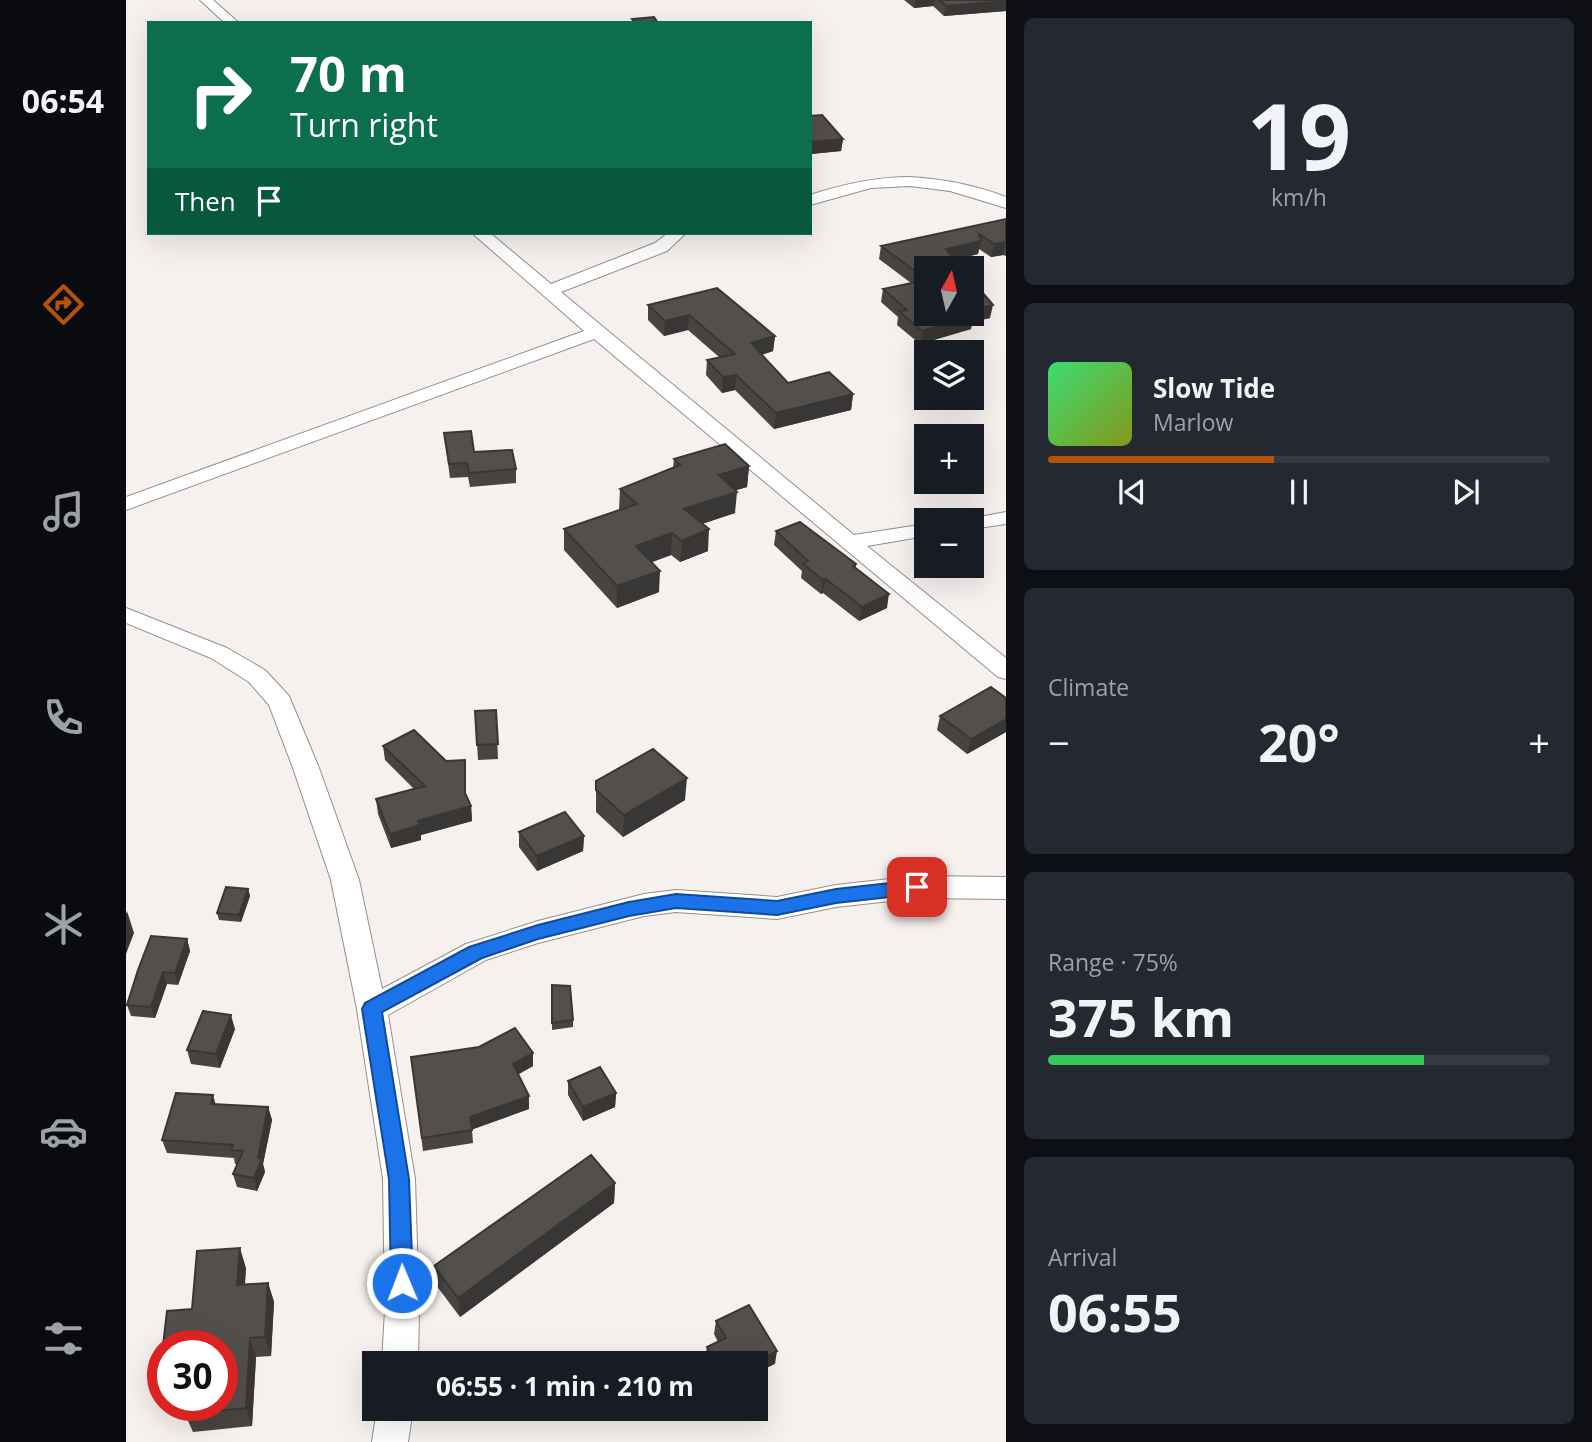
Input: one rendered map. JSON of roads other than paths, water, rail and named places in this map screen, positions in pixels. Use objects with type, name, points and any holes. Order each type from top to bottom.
[{"type":"street","points":[[208,2],[225,0]]},
{"type":"street","points":[[208,2],[231,21]]},
{"type":"street","points":[[812,199],[861,185],[909,183],[983,193],[1006,203]]},
{"type":"street","points":[[482,235],[1006,671]]},
{"type":"street","points":[[549,291],[662,247],[676,235]]},
{"type":"street","points":[[126,504],[597,332]]},
{"type":"street","points":[[984,521],[1006,518]]},
{"type":"street","points":[[849,542],[914,532]]},
{"type":"street","points":[[126,615],[235,660],[257,676],[280,702],[306,768],[345,880],[372,1009],[399,1179],[400,1351]]},
{"type":"street","points":[[372,1009],[476,953],[538,932],[644,905],[676,901],[777,908],[836,896],[917,887],[1006,888]]},
{"type":"street","points":[[390,1442],[393,1421]]}]
